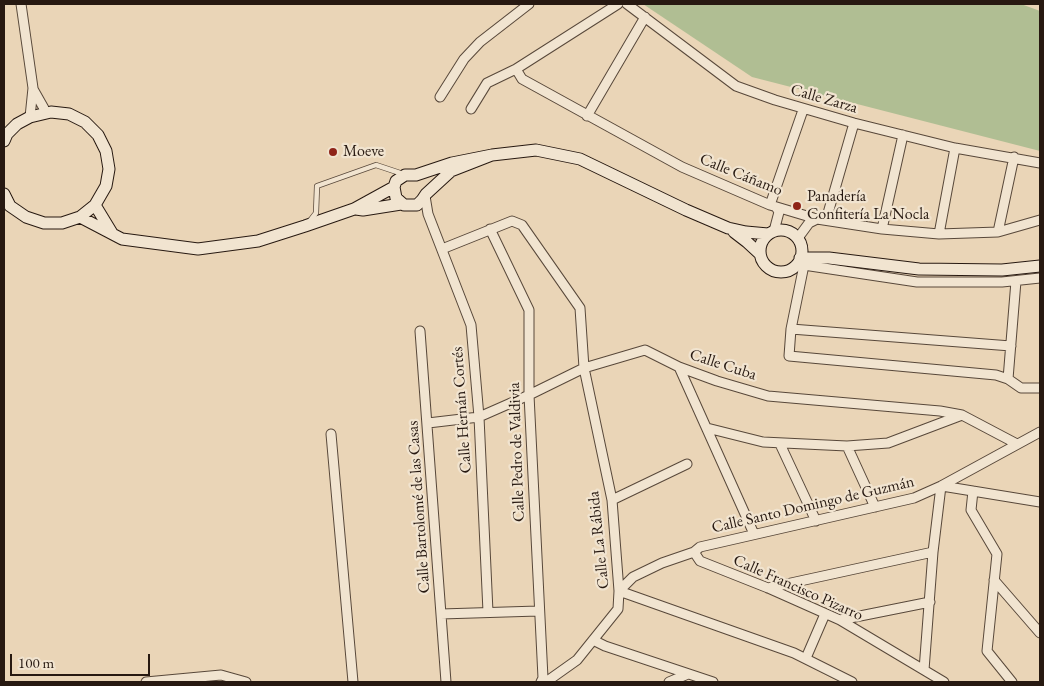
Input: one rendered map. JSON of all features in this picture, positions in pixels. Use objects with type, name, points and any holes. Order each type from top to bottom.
[{"type":"main road","points":[[4,194],[7,210],[44,223],[62,223],[80,217],[95,205],[106,186],[109,169],[106,151],[98,135],[85,122],[69,114],[46,112],[30,116],[17,124],[5,136]]},
{"type":"main road","points":[[401,204],[396,198],[394,187],[396,181],[410,175],[492,154],[536,150],[580,159],[728,228],[748,242],[760,254],[766,266],[778,271],[786,271],[800,262],[829,258],[919,269],[1002,270],[1040,266]]},
{"type":"main road","points":[[354,209],[363,210],[401,204],[414,206],[421,202],[425,195],[451,171],[492,154]]},
{"type":"main road","points":[[410,175],[424,182],[425,195]]},
{"type":"main road","points":[[80,217],[122,239],[198,249],[258,241],[354,209],[394,187]]},
{"type":"main road","points":[[95,205],[112,233]]},
{"type":"main road","points":[[728,228],[771,232],[787,231],[799,242],[829,258]]},
{"type":"main road","points":[[760,254],[763,240],[771,232]]},
{"type":"main road","points":[[799,242],[800,262]]},
{"type":"street","points":[[21,4],[32,88],[30,116]]},
{"type":"street","points":[[440,96],[464,59],[480,42],[529,4]]},
{"type":"street","points":[[471,109],[487,83],[516,69],[618,4]]},
{"type":"street","name":"Calle Zarza","points":[[627,4],[736,86],[804,110],[854,123],[955,148],[1040,163]]},
{"type":"street","points":[[587,116],[645,18]]},
{"type":"street","name":"Calle Cáñamo","points":[[516,69],[522,79],[682,167],[773,206],[821,220],[882,229],[939,234],[998,232],[1040,220]]},
{"type":"street","points":[[32,88],[46,112]]},
{"type":"street","points":[[771,232],[779,212],[773,206],[804,110]]},
{"type":"street","points":[[799,242],[809,224],[821,220],[854,123]]},
{"type":"street","points":[[882,229],[903,135]]},
{"type":"street","points":[[939,234],[955,148]]},
{"type":"street","points":[[998,232],[1014,158]]},
{"type":"street","name":"Calle Hernán Cortés","points":[[425,195],[428,214],[471,324],[479,417],[488,612]]},
{"type":"street","points":[[414,206],[428,214]]},
{"type":"street","name":"Calle La Rábida","points":[[442,249],[512,221],[522,225],[580,308],[584,368],[612,500],[619,591],[618,609],[577,660],[546,682]]},
{"type":"street","name":"Calle Pedro de Valdivia","points":[[490,229],[529,310],[529,395],[541,682]]},
{"type":"street","points":[[1040,278],[1002,282],[917,282],[800,262],[789,356],[996,374],[1022,388],[1040,388]]},
{"type":"street","points":[[1008,379],[1016,281]]},
{"type":"street","points":[[791,329],[1011,346]]},
{"type":"street","name":"Calle Bartolomé de las Casas","points":[[420,331],[446,682]]},
{"type":"street","name":"Calle Cuba","points":[[428,423],[479,417],[584,368],[645,350],[679,367],[717,381],[768,396],[931,410],[962,415],[1017,444]]},
{"type":"street","points":[[679,367],[754,534]]},
{"type":"street","points":[[707,428],[763,442],[780,444],[847,446],[888,444],[962,415]]},
{"type":"street","name":"Calle Santo Domingo de Guzmán","points":[[619,591],[633,577],[662,562],[694,552],[700,547],[914,498],[941,486],[1040,432]]},
{"type":"street","points":[[331,434],[353,682]]},
{"type":"street","points":[[780,444],[816,521]]},
{"type":"street","points":[[847,446],[875,507]]},
{"type":"street","points":[[612,500],[686,464]]},
{"type":"street","points":[[924,670],[933,552],[941,486],[1040,502]]},
{"type":"street","points":[[973,491],[972,510],[997,554],[986,651],[1012,682]]},
{"type":"street","name":"Calle Francisco Pizarro","points":[[694,552],[700,561],[768,588],[840,620],[944,682]]},
{"type":"street","points":[[768,588],[933,552]]},
{"type":"street","points":[[994,580],[1040,633]]},
{"type":"street","points":[[619,591],[806,658],[852,682]]},
{"type":"street","points":[[840,620],[930,602]]},
{"type":"street","points":[[441,614],[538,611]]},
{"type":"street","points":[[806,658],[825,614]]},
{"type":"street","points":[[593,640],[605,646],[713,682]]},
{"type":"street","points":[[669,682],[688,674]]},
{"type":"street","points":[[146,682],[219,679],[246,682]]},
{"type":"lane","points":[[305,226],[316,213],[317,186],[376,165],[410,175]]},
{"type":"green space","points":[[643,4],[1021,4],[1040,11],[1040,151],[752,77]]},
{"type":"place","name":"Moeve","points":[[333,152]]},
{"type":"place","name":"Panadería Confitería La Nocla","points":[[797,206]]}]
